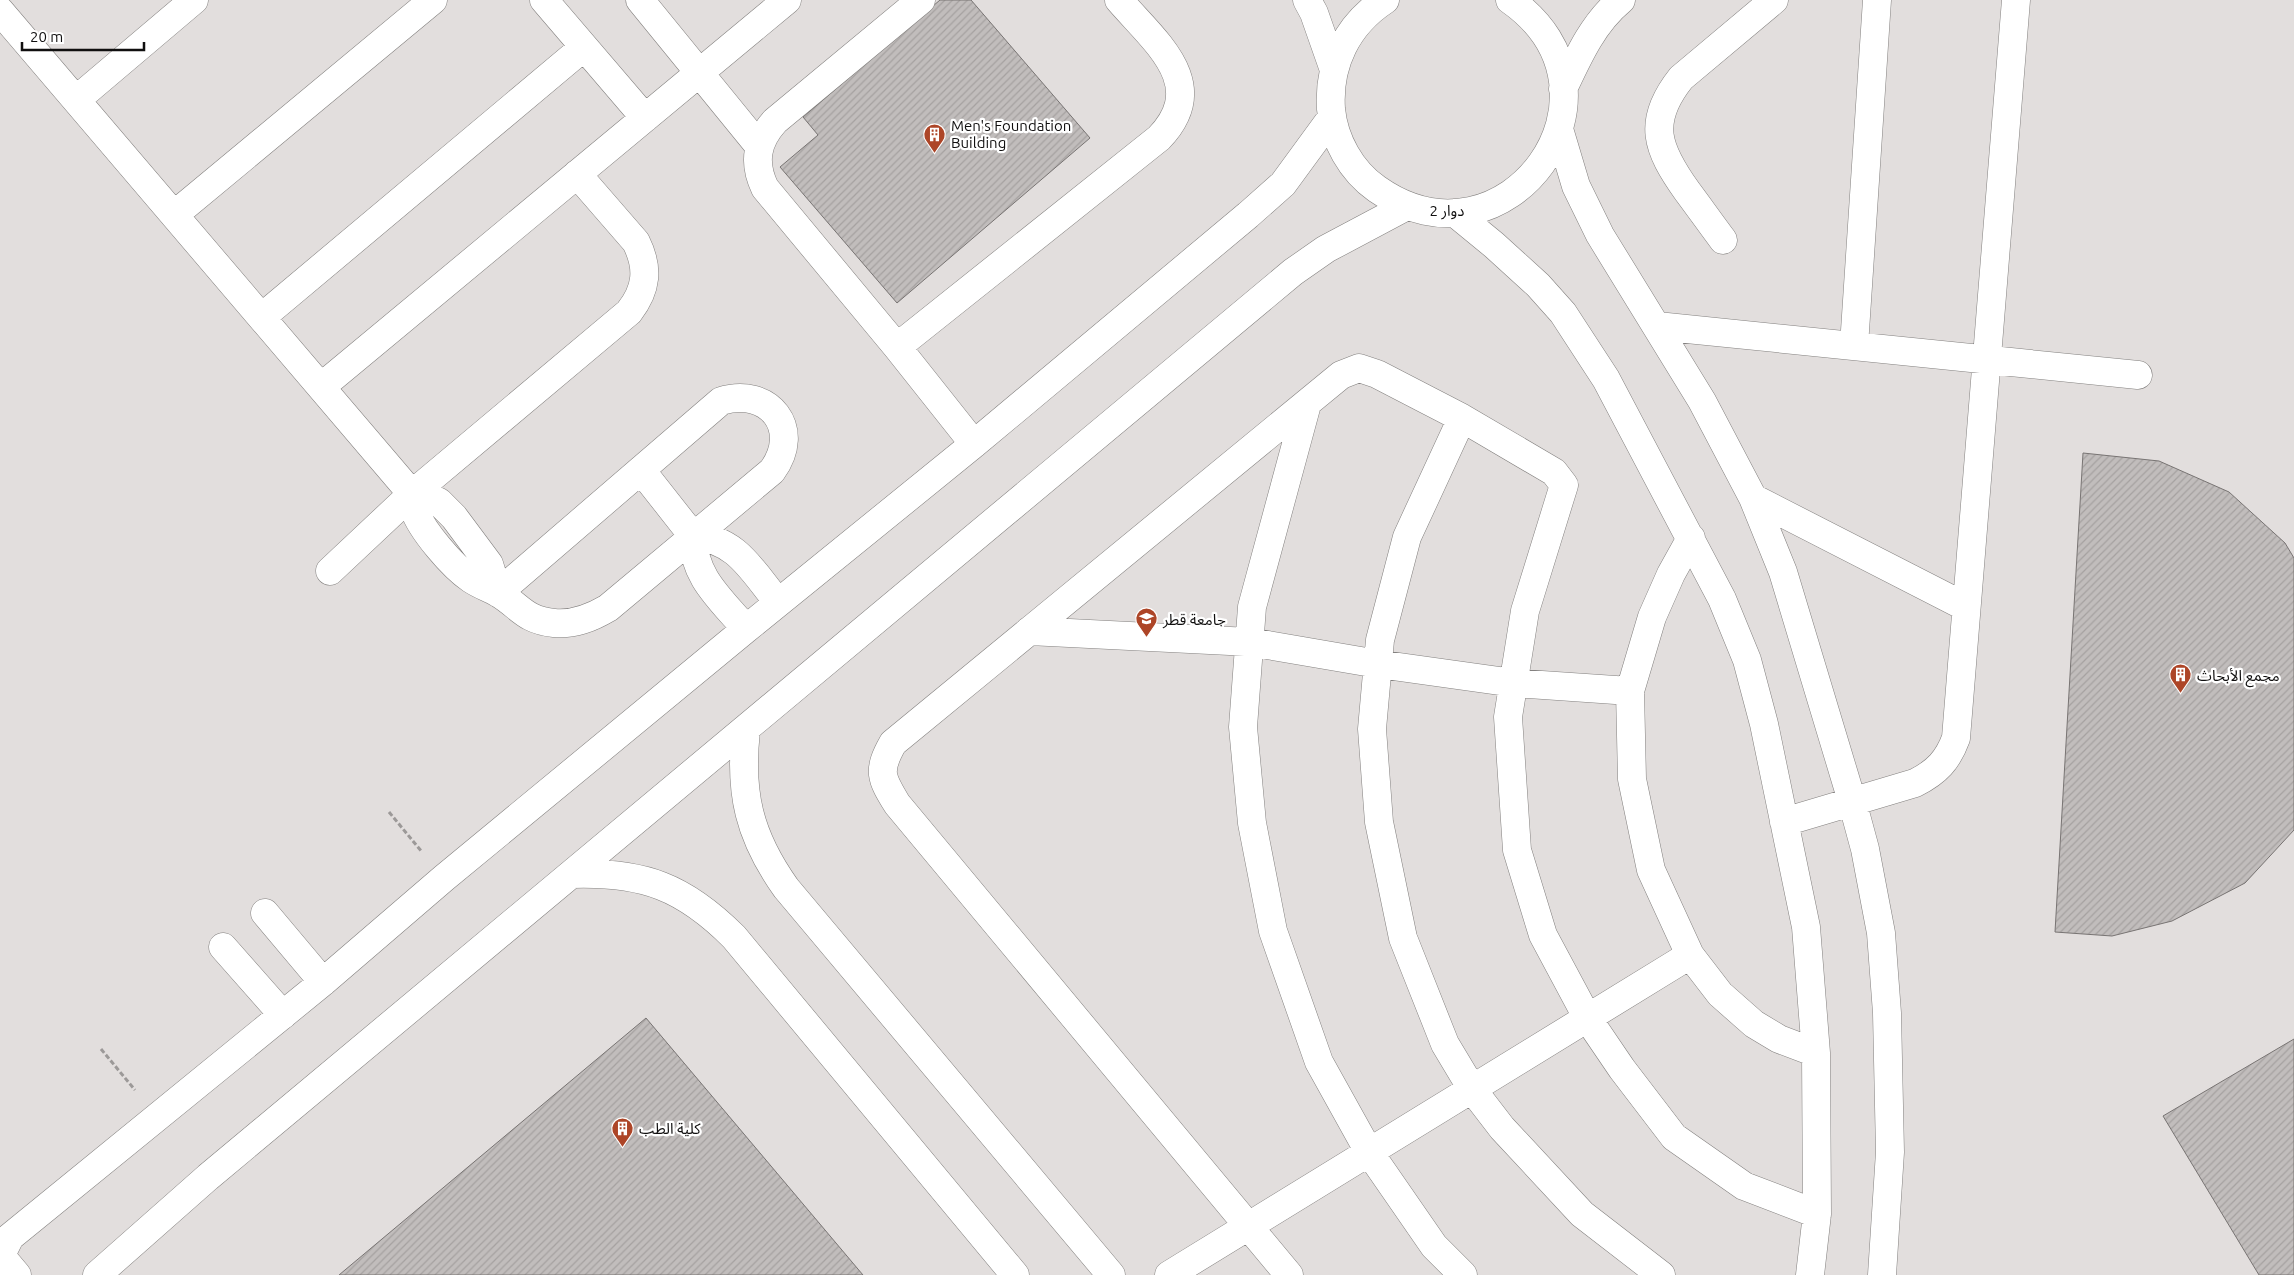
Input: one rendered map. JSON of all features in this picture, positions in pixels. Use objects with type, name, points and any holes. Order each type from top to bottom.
[{"type":"street","points":[[76,100],[194,0]]},
{"type":"street","points":[[174,215],[434,0]]},
{"type":"street","points":[[544,0],[645,118]]},
{"type":"street","points":[[640,0],[759,146]]},
{"type":"street","points":[[321,387],[786,0]]},
{"type":"street","points":[[921,0],[775,122],[765,132],[759,146],[757,160],[759,174],[765,188],[897,347],[974,444]]},
{"type":"street","points":[[897,347],[1160,138],[1170,126],[1178,112],[1181,97],[1180,82],[1175,68],[1119,0]]},
{"type":"street","points":[[1307,0],[1314,13],[1334,70]]},
{"type":"street","name":"دوار 2","points":[[1385,0],[1359,21],[1348,36],[1334,70],[1330,94],[1332,118],[1337,137],[1346,156],[1358,172],[1383,194],[1407,206],[1431,212],[1455,213],[1478,209],[1500,200],[1520,187],[1537,171],[1550,151],[1559,129],[1563,109],[1563,89],[1560,70],[1546,35],[1534,20],[1510,0]]},
{"type":"street","points":[[1563,89],[1585,44],[1612,7],[1620,0]]},
{"type":"street","points":[[1723,240],[1671,169],[1663,155],[1659,138],[1660,122],[1664,106],[1671,91],[1681,78],[1774,0]]},
{"type":"street","points":[[1854,346],[1878,0]]},
{"type":"street","points":[[1784,822],[1915,783],[1929,776],[1941,766],[1950,754],[1956,738],[2016,0]]},
{"type":"street","points":[[0,11],[412,494],[425,495],[439,502],[454,517],[489,564],[498,593],[519,611],[536,620],[564,623],[591,617],[608,608],[772,471],[780,460],[784,449],[785,435],[775,412],[764,403],[750,398],[735,397],[721,401],[498,593]]},
{"type":"street","points":[[262,317],[584,47]]},
{"type":"street","points":[[6,1262],[10,1237],[323,982],[444,878],[778,602],[974,444],[1282,184],[1332,118]]},
{"type":"street","points":[[1559,129],[1576,186],[1600,235],[1702,401],[1753,498],[1783,572],[1852,801],[1865,849],[1881,933],[1887,1013],[1890,1152],[1882,1275]]},
{"type":"street","points":[[330,571],[412,494],[629,312],[638,300],[644,286],[646,270],[636,242],[577,174]]},
{"type":"street","points":[[97,1275],[208,1176],[746,730],[1293,272],[1326,248],[1407,206]]},
{"type":"street","points":[[1455,213],[1538,285],[1563,313],[1606,378],[1722,599],[1747,660],[1764,724],[1806,927],[1816,1052],[1817,1214],[1810,1275]]},
{"type":"street","points":[[1657,326],[2138,376]]},
{"type":"street","points":[[1289,1275],[897,804],[884,783],[883,761],[893,743],[1341,375],[1359,368],[1377,374],[1462,418],[1554,472],[1564,485],[1525,611],[1508,717],[1518,850],[1543,935],[1588,1019],[1622,1069],[1674,1137],[1744,1186],[1817,1214]]},
{"type":"street","points":[[1307,404],[1252,607],[1243,727],[1252,823],[1273,931],[1319,1062],[1369,1152],[1434,1246],[1463,1275]]},
{"type":"street","points":[[1462,418],[1407,537],[1380,640],[1372,729],[1380,822],[1403,938],[1445,1044],[1472,1089],[1502,1128],[1582,1214],[1661,1275]]},
{"type":"street","points":[[641,470],[693,536],[693,550],[701,575],[746,629]]},
{"type":"street","points":[[1753,498],[1966,607]]},
{"type":"street","points":[[693,536],[708,537],[722,541],[734,550],[778,602]]},
{"type":"street","points":[[1691,538],[1671,574],[1652,617],[1630,691],[1632,779],[1651,870],[1690,955],[1720,994],[1754,1024],[1779,1039],[1816,1052]]},
{"type":"street","points":[[1029,631],[1250,642],[1378,664],[1514,683],[1630,691]]},
{"type":"street","points":[[746,730],[743,786],[748,813],[757,840],[770,865],[786,888],[1112,1275]]},
{"type":"street","points":[[573,874],[604,873],[633,877],[662,885],[689,898],[713,916],[734,937],[1015,1275]]},
{"type":"street","points":[[265,913],[323,982]]},
{"type":"street","points":[[223,947],[283,1015]]},
{"type":"street","points":[[1169,1275],[1690,955]]},
{"type":"building","name":"Men's Foundation Building","points":[[940,0],[971,0],[1090,138],[897,303],[780,167],[818,135],[803,117]]},
{"type":"building","name":"مجمع الأبحاث","points":[[2083,453],[2159,461],[2229,492],[2285,543],[2294,558],[2294,830],[2245,883],[2172,921],[2112,936],[2055,932]]},
{"type":"building","name":"كلية الطب","points":[[646,1018],[863,1275],[339,1275]]},
{"type":"building","points":[[2294,1039],[2294,1275],[2259,1275],[2163,1116]]},
{"type":"place","name":"Men's Foundation Building","points":[[935,153]]},
{"type":"place","name":"جامعة قطر","points":[[1147,638]]},
{"type":"place","name":"مجمع الأبحاث","points":[[2181,694]]},
{"type":"place","name":"كلية الطب","points":[[623,1147]]}]
